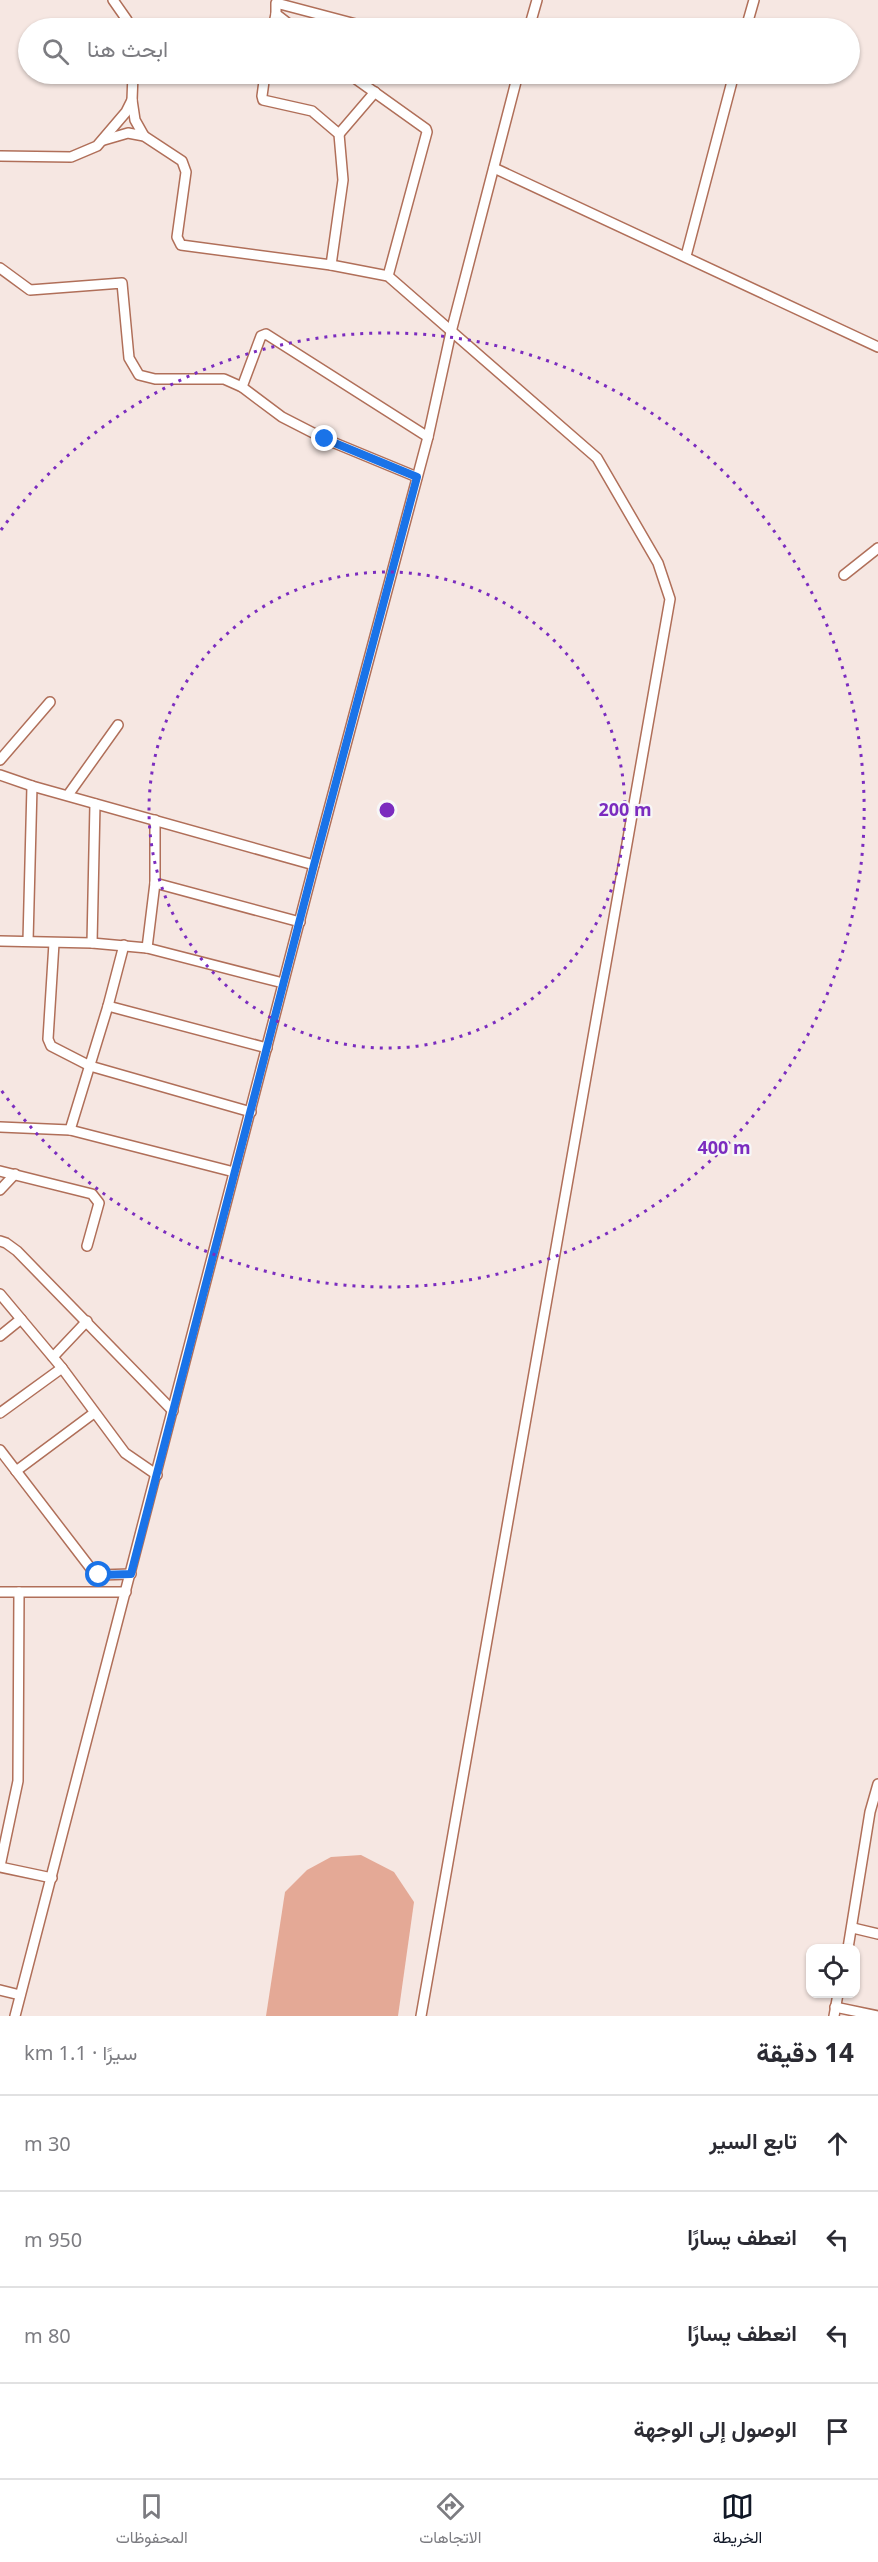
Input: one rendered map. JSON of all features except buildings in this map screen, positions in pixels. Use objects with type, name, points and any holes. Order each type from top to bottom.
[{"type":"street","points":[[113,0],[126,18]]},
{"type":"street","points":[[532,18],[537,0]]},
{"type":"street","points":[[749,18],[754,0]]},
{"type":"street","points":[[275,18],[275,1],[329,18]]},
{"type":"street","points":[[276,14],[281,18]]},
{"type":"street","points":[[133,84],[135,120],[144,136]]},
{"type":"street","points":[[264,84],[263,100],[312,111],[339,134],[343,180],[332,265]]},
{"type":"street","points":[[363,84],[427,132],[388,276]]},
{"type":"street","points":[[15,2016],[283,982],[428,437],[451,332],[515,84]]},
{"type":"street","points":[[686,256],[731,84]]},
{"type":"street","points":[[339,134],[375,92]]},
{"type":"street","points":[[0,156],[71,157],[86,152],[104,140],[121,120],[132,100]]},
{"type":"street","points":[[104,140],[128,133],[144,136],[182,160],[185,166],[177,237],[182,245],[332,265],[388,276],[597,458],[658,563],[670,599],[421,2016]]},
{"type":"street","points":[[494,168],[878,346]]},
{"type":"street","points":[[0,268],[30,291],[122,283],[129,358],[139,375],[155,379],[224,379],[242,387],[282,417],[325,439],[417,477]]},
{"type":"street","points":[[242,387],[261,336],[266,334],[428,437]]},
{"type":"street","points":[[844,575],[878,548]]},
{"type":"street","points":[[0,760],[50,702]]},
{"type":"street","points":[[68,795],[118,725]]},
{"type":"street","points":[[0,775],[314,865]]},
{"type":"street","points":[[28,941],[32,786]]},
{"type":"street","points":[[92,943],[95,804]]},
{"type":"street","points":[[147,948],[155,883],[155,820]]},
{"type":"street","points":[[155,883],[300,922]]},
{"type":"street","points":[[0,941],[92,943],[147,948],[283,982]]},
{"type":"street","points":[[54,943],[48,1039],[56,1051],[90,1066],[250,1112]]},
{"type":"street","points":[[70,1130],[124,945]]},
{"type":"street","points":[[108,1006],[267,1048]]},
{"type":"street","points":[[0,1127],[70,1130],[234,1172]]},
{"type":"street","points":[[0,1171],[97,1197],[99,1203],[87,1246]]},
{"type":"street","points":[[0,1190],[15,1174]]},
{"type":"street","points":[[0,1242],[6,1243],[17,1251],[173,1411]]},
{"type":"street","points":[[0,1294],[62,1368],[125,1453],[157,1475]]},
{"type":"street","points":[[0,1336],[21,1319]]},
{"type":"street","points":[[53,1357],[87,1321]]},
{"type":"street","points":[[0,1413],[62,1368]]},
{"type":"street","points":[[16,1471],[94,1413]]},
{"type":"street","points":[[0,1450],[92,1570],[99,1575],[131,1574]]},
{"type":"street","points":[[0,1592],[126,1592]]},
{"type":"street","points":[[19,1592],[18,1781],[0,1866],[52,1878]]},
{"type":"street","points":[[849,1944],[878,1784]]},
{"type":"street","points":[[853,1928],[878,1934]]},
{"type":"street","points":[[0,1990],[20,1995]]},
{"type":"street","points":[[835,2012],[878,2016]]},
{"type":"shaded area","points":[[361,1855],[394,1872],[414,1902],[398,2016],[266,2016],[285,1892],[307,1870],[331,1857]]},
{"type":"route","points":[[99,1575],[131,1574],[283,982],[417,477],[325,439]]}]
